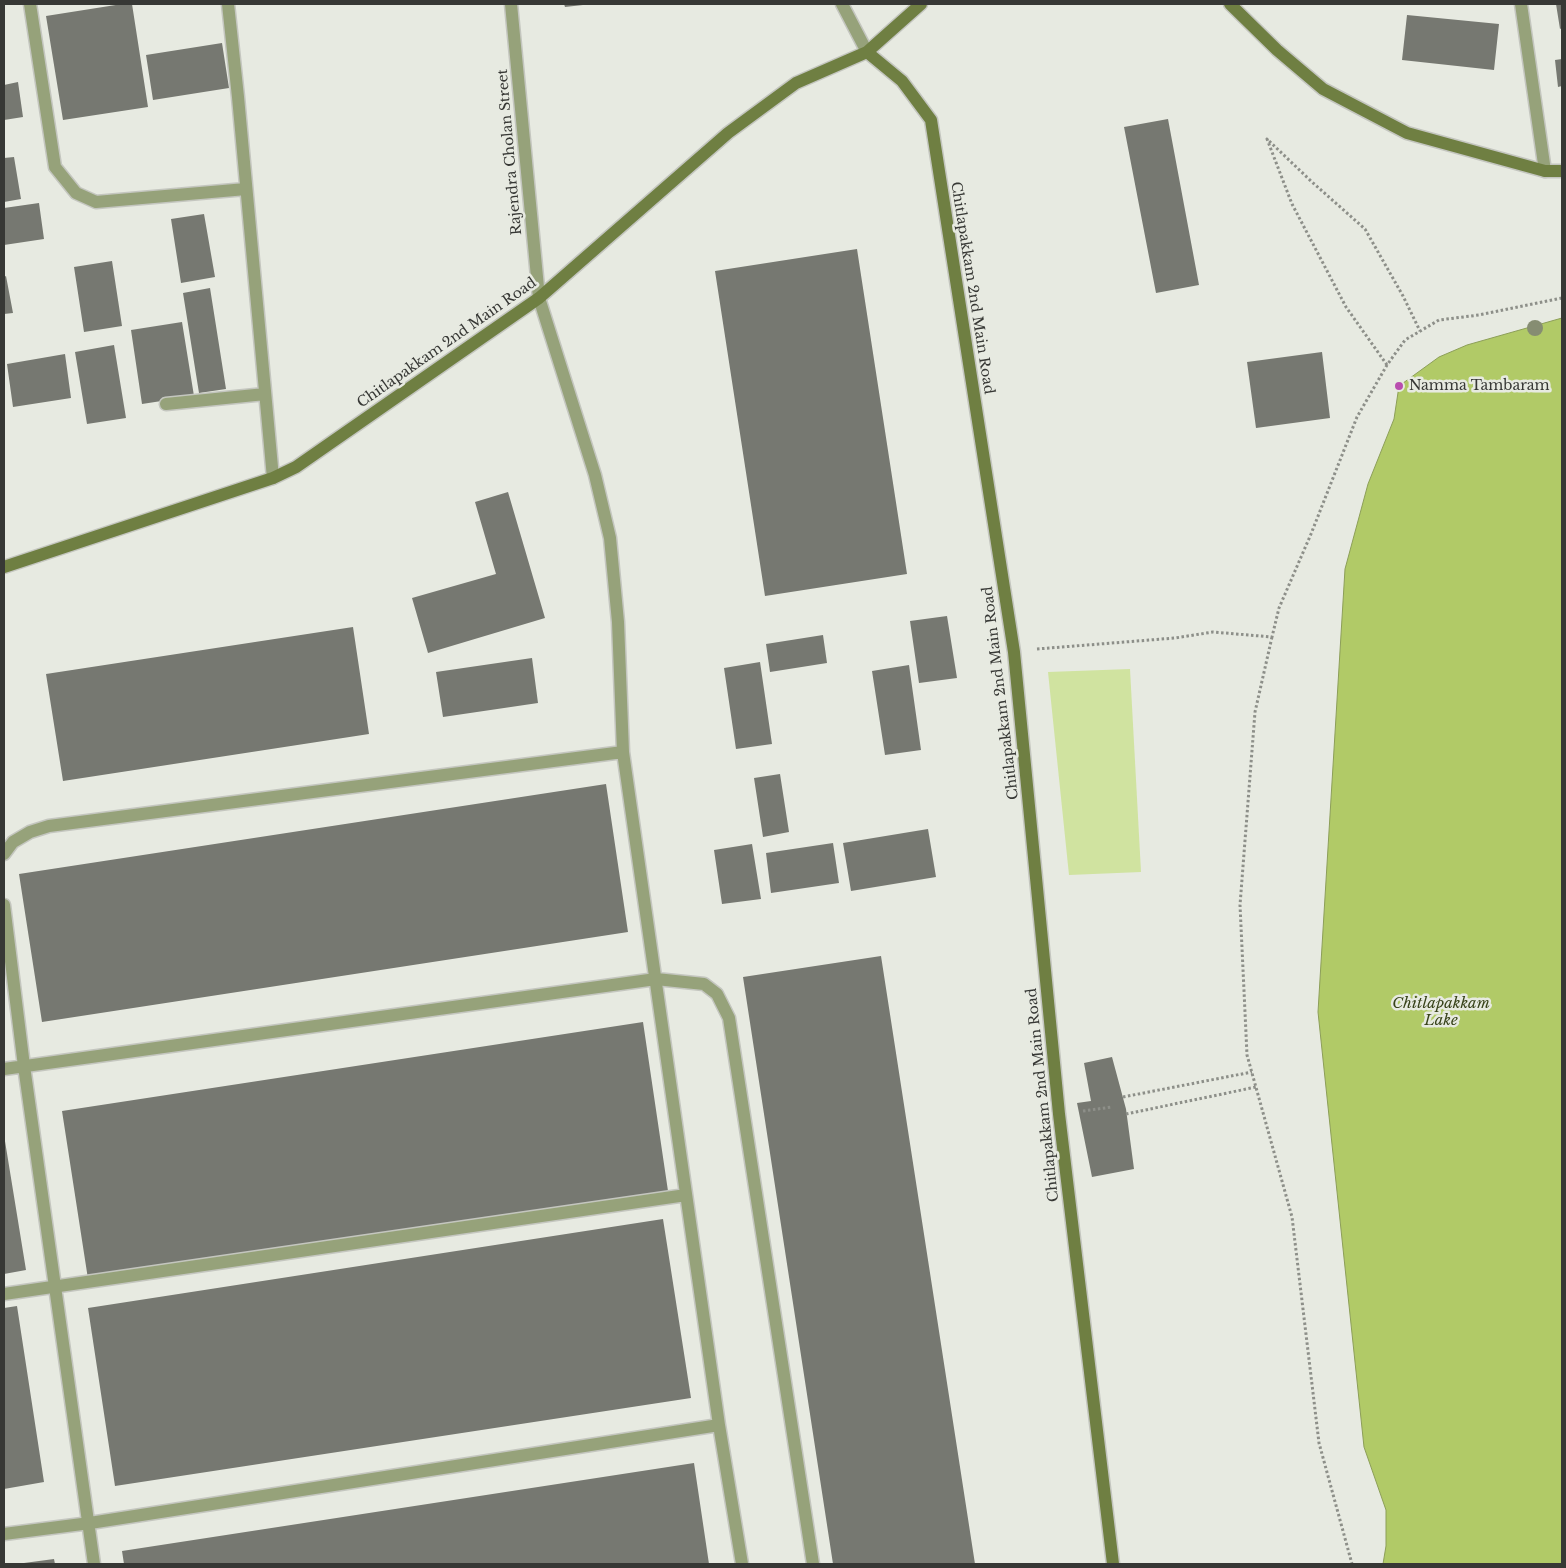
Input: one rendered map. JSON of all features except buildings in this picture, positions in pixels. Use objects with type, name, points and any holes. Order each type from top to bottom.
[{"type":"street","points":[[30,4],[55,167],[76,192],[96,202],[246,189]]},
{"type":"street","points":[[228,4],[273,478]]},
{"type":"street","name":"Rajendra Cholan Street","points":[[511,4],[539,298],[595,475],[610,538],[618,622],[623,752],[718,1425],[742,1564]]},
{"type":"street","points":[[842,4],[867,52],[921,4]]},
{"type":"street","points":[[1230,4],[1277,50],[1323,89],[1407,133],[1545,171],[1562,171]]},
{"type":"street","points":[[1521,4],[1545,171]]},
{"type":"street","name":"Chitlapakkam 2nd Main Road","points":[[4,567],[273,478],[296,467],[539,298],[728,133],[796,83],[867,52],[902,81],[930,120],[1014,652],[1059,1114],[1113,1564]]},
{"type":"street","points":[[166,404],[265,394]]},
{"type":"street","points":[[4,854],[13,842],[30,832],[48,826],[623,752]]},
{"type":"street","points":[[4,905],[24,1066],[90,1523],[94,1564]]},
{"type":"street","points":[[4,1069],[656,979],[704,984],[717,994],[729,1018],[813,1564]]},
{"type":"street","points":[[4,1294],[686,1195]]},
{"type":"street","points":[[4,1534],[90,1523],[718,1425]]},
{"type":"path","points":[[1387,365],[1342,298],[1292,204],[1267,139],[1365,229],[1403,296],[1420,331]]},
{"type":"path","points":[[1352,1564],[1318,1443],[1292,1217],[1247,1056],[1240,905],[1255,712],[1279,608],[1311,534],[1357,417],[1387,365],[1405,340],[1439,320],[1479,315],[1562,298]]},
{"type":"path","points":[[1014,652],[1060,646],[1175,638],[1214,632],[1272,637]]},
{"type":"path","points":[[1123,1097],[1252,1072]]},
{"type":"path","points":[[1126,1114],[1256,1087]]},
{"type":"path","points":[[1059,1114],[1112,1107]]},
{"type":"shaded area","points":[[1130,669],[1141,872],[1069,875],[1048,672]]},
{"type":"water","name":"Chitlapakkam Lake","points":[[1562,318],[1562,1564],[1383,1564],[1386,1546],[1386,1510],[1364,1447],[1318,1012],[1345,569],[1368,484],[1394,419],[1399,386],[1439,357],[1467,345]]},
{"type":"place","name":"Namma Tambaram","points":[[1399,386]]}]
